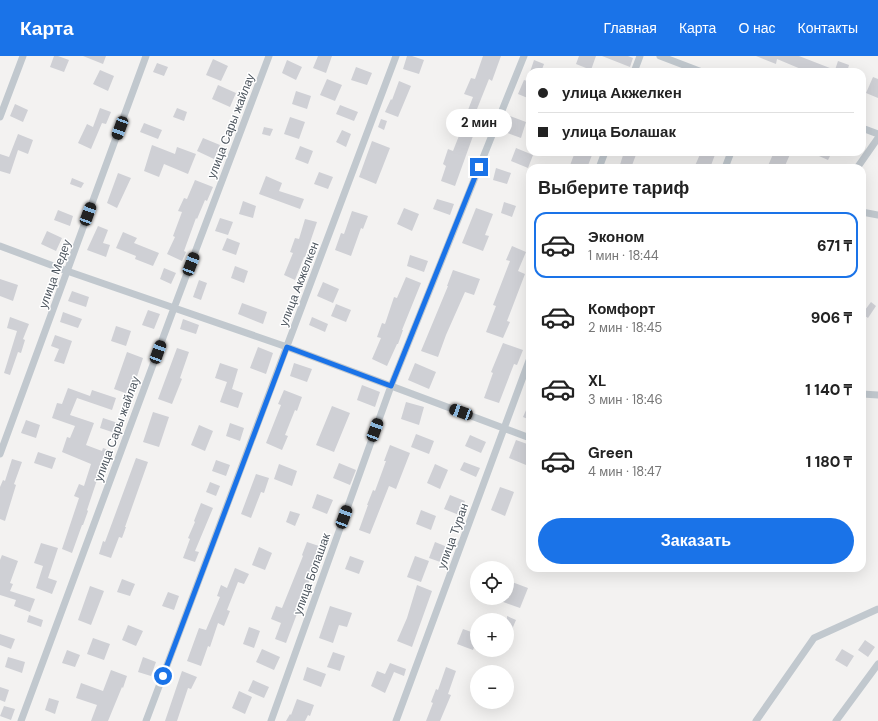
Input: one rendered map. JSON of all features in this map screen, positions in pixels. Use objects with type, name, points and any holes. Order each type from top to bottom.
[{"type":"street","points":[[0,116],[23,56]]},
{"type":"street","name":"улица Медеу","points":[[0,454],[146,56]]},
{"type":"street","name":"улица Сары жайлау","points":[[21,721],[269,56]]},
{"type":"street","name":"улица Акжелкен","points":[[146,721],[396,56]]},
{"type":"street","name":"улица Болашак","points":[[271,721],[391,386],[524,56]]},
{"type":"street","points":[[636,68],[640,56]]},
{"type":"street","points":[[660,56],[692,68]]},
{"type":"street","points":[[866,130],[878,134]]},
{"type":"street","points":[[866,155],[878,138]]},
{"type":"street","points":[[866,213],[878,215]]},
{"type":"street","points":[[0,246],[67,272],[287,347],[526,436]]},
{"type":"street","name":"улица Туран","points":[[396,721],[526,369]]},
{"type":"street","points":[[866,394],[878,395]]},
{"type":"street","points":[[756,721],[814,638],[878,609]]},
{"type":"street","points":[[836,721],[878,664]]},
{"type":"building","points":[[54,56],[69,60],[64,72],[50,67]]},
{"type":"building","points":[[83,56],[106,56],[103,64]]},
{"type":"building","points":[[318,56],[332,56],[326,73],[313,68]]},
{"type":"building","points":[[407,56],[424,60],[419,74],[403,69]]},
{"type":"building","points":[[483,56],[501,56],[492,81],[489,79],[477,109],[482,111],[455,186],[441,181],[446,166],[443,164],[448,149],[453,151],[464,123],[473,97],[464,94],[471,78],[475,79]]},
{"type":"building","points":[[579,56],[596,56],[592,68],[586,68],[576,64]]},
{"type":"building","points":[[602,56],[628,56],[633,58],[630,67]]},
{"type":"building","points":[[756,56],[799,56],[830,68],[798,68],[777,59],[776,64]]},
{"type":"building","points":[[213,59],[228,66],[221,81],[206,75]]},
{"type":"building","points":[[287,60],[302,67],[296,80],[282,73]]},
{"type":"building","points":[[534,60],[544,64],[542,68],[531,68]]},
{"type":"building","points":[[838,61],[849,65],[848,68],[836,68]]},
{"type":"building","points":[[157,63],[168,67],[164,76],[153,72]]},
{"type":"building","points":[[356,67],[372,73],[367,85],[351,80]]},
{"type":"building","points":[[100,70],[114,76],[108,91],[93,84]]},
{"type":"building","points":[[873,77],[878,79],[878,98],[866,93]]},
{"type":"building","points":[[327,79],[342,85],[335,101],[320,95]]},
{"type":"building","points":[[524,80],[526,81],[526,97],[518,94]]},
{"type":"building","points":[[399,81],[411,86],[398,117],[385,112],[391,99],[392,100]]},
{"type":"building","points":[[218,85],[236,93],[230,107],[212,99]]},
{"type":"building","points":[[296,91],[311,96],[307,109],[292,104]]},
{"type":"building","points":[[15,104],[28,110],[23,122],[10,116]]},
{"type":"building","points":[[340,105],[358,112],[354,121],[336,114]]},
{"type":"building","points":[[100,108],[111,112],[106,124],[102,123],[91,149],[78,143],[87,124],[93,127]]},
{"type":"building","points":[[177,108],[187,112],[184,121],[173,117]]},
{"type":"building","points":[[510,116],[526,122],[521,138],[505,132]]},
{"type":"building","points":[[290,117],[305,122],[299,139],[284,134]]},
{"type":"building","points":[[381,119],[387,121],[384,130],[378,127]]},
{"type":"building","points":[[144,123],[162,130],[158,139],[140,132]]},
{"type":"building","points":[[264,127],[273,129],[270,136],[262,134]]},
{"type":"building","points":[[342,130],[351,134],[346,147],[336,142]]},
{"type":"building","points":[[18,134],[33,140],[28,154],[18,150],[10,174],[0,171],[0,154],[9,157]]},
{"type":"building","points":[[203,138],[220,145],[214,159],[197,151]]},
{"type":"building","points":[[372,141],[390,148],[376,184],[359,177]]},
{"type":"building","points":[[152,145],[175,154],[177,147],[196,154],[188,174],[164,164],[159,177],[144,171]]},
{"type":"building","points":[[300,146],[313,151],[308,164],[295,159]]},
{"type":"building","points":[[516,148],[526,152],[526,156],[533,156],[530,164],[526,164],[526,167],[511,161]]},
{"type":"building","points":[[574,156],[592,156],[589,164],[570,164]]},
{"type":"building","points":[[623,156],[636,156],[632,164],[620,164]]},
{"type":"building","points":[[699,156],[714,156],[712,164],[696,164]]},
{"type":"building","points":[[772,156],[789,156],[786,164],[769,164]]},
{"type":"building","points":[[819,156],[830,156],[828,160]]},
{"type":"building","points":[[496,168],[511,173],[507,184],[493,180]]},
{"type":"building","points":[[319,172],[333,177],[328,189],[314,184]]},
{"type":"building","points":[[118,173],[131,178],[117,208],[107,203]]},
{"type":"building","points":[[266,176],[282,183],[279,191],[304,199],[300,209],[259,194]]},
{"type":"building","points":[[72,178],[84,183],[81,188],[70,184]]},
{"type":"building","points":[[195,180],[213,187],[207,201],[205,200],[197,219],[196,218],[182,261],[167,254],[175,237],[173,236],[182,212],[178,211],[184,198],[187,199]]},
{"type":"building","points":[[437,199],[454,204],[450,215],[433,209]]},
{"type":"building","points":[[243,201],[256,206],[253,218],[239,214]]},
{"type":"building","points":[[504,202],[516,206],[512,217],[501,213]]},
{"type":"building","points":[[404,208],[419,214],[412,231],[397,224]]},
{"type":"building","points":[[476,208],[493,214],[485,235],[489,236],[483,251],[462,243]]},
{"type":"building","points":[[58,210],[73,216],[70,226],[54,220]]},
{"type":"building","points":[[352,211],[368,216],[363,229],[361,228],[351,256],[335,250],[341,233],[344,234]]},
{"type":"building","points":[[220,218],[233,222],[228,235],[215,231]]},
{"type":"building","points":[[305,219],[317,222],[295,280],[284,275],[293,253],[290,252],[295,238],[299,239]]},
{"type":"building","points":[[98,226],[108,230],[103,243],[110,245],[106,257],[87,250]]},
{"type":"building","points":[[47,231],[62,238],[56,251],[41,244]]},
{"type":"building","points":[[123,232],[137,238],[134,243],[159,253],[153,266],[135,259],[136,256],[116,248]]},
{"type":"building","points":[[227,238],[240,243],[236,255],[222,250]]},
{"type":"building","points":[[512,246],[526,252],[518,271],[525,274],[507,321],[510,322],[503,338],[486,332],[496,306],[493,305],[510,261],[506,260]]},
{"type":"building","points":[[410,255],[428,261],[424,272],[407,266]]},
{"type":"building","points":[[235,266],[248,271],[244,283],[231,278]]},
{"type":"building","points":[[164,268],[176,273],[171,284],[160,279]]},
{"type":"building","points":[[453,270],[480,279],[474,295],[465,292],[438,357],[421,351],[448,286]]},
{"type":"building","points":[[406,277],[421,283],[398,344],[387,366],[372,359],[381,338],[377,337],[382,323],[385,324],[394,297],[397,298]]},
{"type":"building","points":[[0,279],[18,285],[13,301],[0,296]]},
{"type":"building","points":[[199,280],[207,283],[201,300],[193,297]]},
{"type":"building","points":[[323,282],[339,289],[333,303],[317,296]]},
{"type":"building","points":[[72,291],[89,297],[86,307],[68,301]]},
{"type":"building","points":[[871,302],[876,306],[868,318],[866,317],[866,309]]},
{"type":"building","points":[[242,303],[267,312],[263,324],[238,314]]},
{"type":"building","points":[[336,304],[351,310],[346,322],[331,316]]},
{"type":"building","points":[[148,310],[160,314],[154,329],[142,325]]},
{"type":"building","points":[[63,312],[82,319],[78,328],[60,322]]},
{"type":"building","points":[[10,317],[29,324],[23,339],[25,340],[21,353],[18,352],[10,375],[4,373],[17,331],[7,328]]},
{"type":"building","points":[[312,317],[328,324],[325,332],[309,325]]},
{"type":"building","points":[[183,319],[199,325],[196,334],[180,329]]},
{"type":"building","points":[[116,326],[131,331],[126,346],[111,341]]},
{"type":"building","points":[[55,335],[72,341],[64,364],[54,361],[59,349],[51,346]]},
{"type":"building","points":[[503,343],[523,350],[517,365],[514,364],[499,403],[484,398],[493,373],[491,372]]},
{"type":"building","points":[[258,347],[273,353],[266,374],[250,368]]},
{"type":"building","points":[[177,348],[189,352],[180,378],[182,379],[172,404],[158,399]]},
{"type":"building","points":[[127,352],[143,358],[131,395],[114,389]]},
{"type":"building","points":[[220,363],[238,369],[232,389],[243,393],[238,408],[220,402],[227,382],[215,378]]},
{"type":"building","points":[[294,363],[312,369],[307,382],[290,376]]},
{"type":"building","points":[[415,363],[436,372],[429,389],[408,380]]},
{"type":"building","points":[[362,385],[380,392],[375,407],[357,400]]},
{"type":"building","points":[[68,388],[90,396],[92,390],[116,398],[112,410],[77,398],[70,415],[94,423],[86,445],[102,451],[103,448],[112,451],[108,464],[106,463],[100,480],[97,480],[87,510],[88,511],[72,553],[62,549],[79,498],[74,496],[79,484],[84,486],[91,464],[62,452],[67,437],[70,438],[75,426],[52,418],[57,403],[62,404]]},
{"type":"building","points":[[284,390],[302,397],[285,435],[288,436],[282,450],[266,443],[281,405],[278,404]]},
{"type":"building","points":[[406,402],[424,407],[419,425],[401,419]]},
{"type":"building","points":[[332,406],[350,413],[334,452],[316,445]]},
{"type":"building","points":[[526,410],[526,418],[523,417]]},
{"type":"building","points":[[153,412],[169,417],[159,447],[143,442]]},
{"type":"building","points":[[103,418],[121,424],[118,434],[100,428]]},
{"type":"building","points":[[26,420],[40,425],[36,438],[21,433]]},
{"type":"building","points":[[230,423],[244,428],[240,441],[226,436]]},
{"type":"building","points":[[199,425],[213,431],[205,451],[191,445]]},
{"type":"building","points":[[416,434],[434,441],[429,454],[411,447]]},
{"type":"building","points":[[470,435],[486,442],[481,453],[465,446]]},
{"type":"building","points":[[516,440],[526,444],[526,465],[509,458]]},
{"type":"building","points":[[390,445],[410,453],[396,489],[389,486],[370,534],[359,530],[367,505],[373,490],[375,491],[386,461],[384,461]]},
{"type":"building","points":[[38,452],[56,458],[52,469],[34,463]]},
{"type":"building","points":[[136,458],[148,462],[122,538],[119,537],[111,558],[99,554],[103,541],[105,542]]},
{"type":"building","points":[[12,459],[22,462],[14,484],[16,485],[5,521],[0,519],[0,487],[3,480],[5,481]]},
{"type":"building","points":[[216,460],[230,465],[226,476],[212,471]]},
{"type":"building","points":[[464,462],[480,468],[476,477],[460,470]]},
{"type":"building","points":[[339,463],[356,470],[350,485],[333,478]]},
{"type":"building","points":[[279,464],[297,471],[292,486],[274,479]]},
{"type":"building","points":[[435,464],[448,470],[440,489],[427,483]]},
{"type":"building","points":[[256,474],[269,478],[264,493],[261,492],[251,518],[241,514]]},
{"type":"building","points":[[210,482],[220,486],[216,496],[206,492]]},
{"type":"building","points":[[500,487],[514,492],[505,516],[491,510]]},
{"type":"building","points":[[317,494],[333,500],[327,514],[312,508]]},
{"type":"building","points":[[450,495],[465,501],[459,515],[444,509]]},
{"type":"building","points":[[201,503],[213,508],[195,551],[199,552],[195,562],[183,558],[190,539],[188,538]]},
{"type":"building","points":[[421,510],[436,516],[431,530],[416,524]]},
{"type":"building","points":[[290,511],[300,514],[295,526],[286,522]]},
{"type":"building","points":[[307,542],[322,547],[286,643],[275,639],[281,623],[271,619],[276,606],[282,608],[303,556],[302,555]]},
{"type":"building","points":[[435,542],[450,548],[443,563],[429,558]]},
{"type":"building","points":[[41,543],[58,548],[48,578],[57,581],[52,594],[36,588],[43,566],[34,563]]},
{"type":"building","points":[[259,547],[272,553],[265,570],[252,565]]},
{"type":"building","points":[[2,555],[18,561],[10,583],[13,584],[10,591],[35,599],[30,612],[14,606],[16,600],[0,595],[0,560]]},
{"type":"building","points":[[350,556],[364,561],[359,574],[345,569]]},
{"type":"building","points":[[415,556],[429,561],[421,582],[407,577]]},
{"type":"building","points":[[235,568],[249,574],[244,584],[238,582],[227,610],[230,611],[224,626],[218,623],[210,647],[208,646],[201,666],[187,661],[199,628],[206,630],[220,597],[217,596],[221,585],[227,588]]},
{"type":"building","points":[[122,579],[135,584],[130,596],[117,592]]},
{"type":"building","points":[[514,583],[528,588],[520,608],[512,605],[514,605]]},
{"type":"building","points":[[417,585],[432,591],[412,647],[397,641],[407,618]]},
{"type":"building","points":[[90,586],[104,591],[91,625],[78,620]]},
{"type":"building","points":[[168,592],[179,596],[174,610],[162,606]]},
{"type":"building","points":[[330,606],[352,613],[347,627],[339,625],[333,643],[319,638]]},
{"type":"building","points":[[29,615],[43,620],[41,627],[27,622]]},
{"type":"building","points":[[128,625],[143,631],[136,646],[122,640]]},
{"type":"building","points":[[249,627],[260,631],[254,648],[243,644]]},
{"type":"building","points":[[463,629],[470,632],[470,649],[457,644]]},
{"type":"building","points":[[0,634],[15,639],[11,649],[0,645]]},
{"type":"building","points":[[93,638],[110,644],[104,660],[87,654]]},
{"type":"building","points":[[865,640],[875,647],[868,657],[858,650]]},
{"type":"building","points":[[262,649],[280,657],[274,670],[256,662]]},
{"type":"building","points":[[842,649],[854,656],[847,667],[835,660]]},
{"type":"building","points":[[67,650],[80,655],[75,667],[62,663]]},
{"type":"building","points":[[333,652],[345,656],[340,671],[327,667]]},
{"type":"building","points":[[8,657],[25,662],[22,673],[5,667]]},
{"type":"building","points":[[143,657],[156,662],[151,676],[138,672]]},
{"type":"building","points":[[390,663],[406,669],[404,676],[394,672],[385,693],[371,686],[377,671],[385,674]]},
{"type":"building","points":[[307,667],[326,674],[321,687],[303,680]]},
{"type":"building","points":[[446,667],[456,671],[448,694],[451,695],[440,721],[426,721],[433,703],[431,702],[436,689],[438,690]]},
{"type":"building","points":[[111,670],[127,676],[123,688],[122,687],[108,721],[91,721],[97,705],[76,698],[81,683],[103,691]]},
{"type":"building","points":[[182,671],[197,677],[191,689],[188,688],[177,721],[165,721]]},
{"type":"building","points":[[253,680],[269,687],[264,698],[248,691]]},
{"type":"building","points":[[0,687],[9,690],[5,702],[0,700]]},
{"type":"building","points":[[239,691],[252,697],[245,714],[232,708]]},
{"type":"building","points":[[49,698],[59,701],[55,714],[45,710]]},
{"type":"building","points":[[297,699],[314,705],[310,716],[308,715],[305,721],[286,721],[290,714],[291,715]]},
{"type":"building","points":[[4,706],[15,709],[11,720],[0,716]]},
{"type":"route","points":[[163,676],[287,347],[391,386],[479,167]]}]
